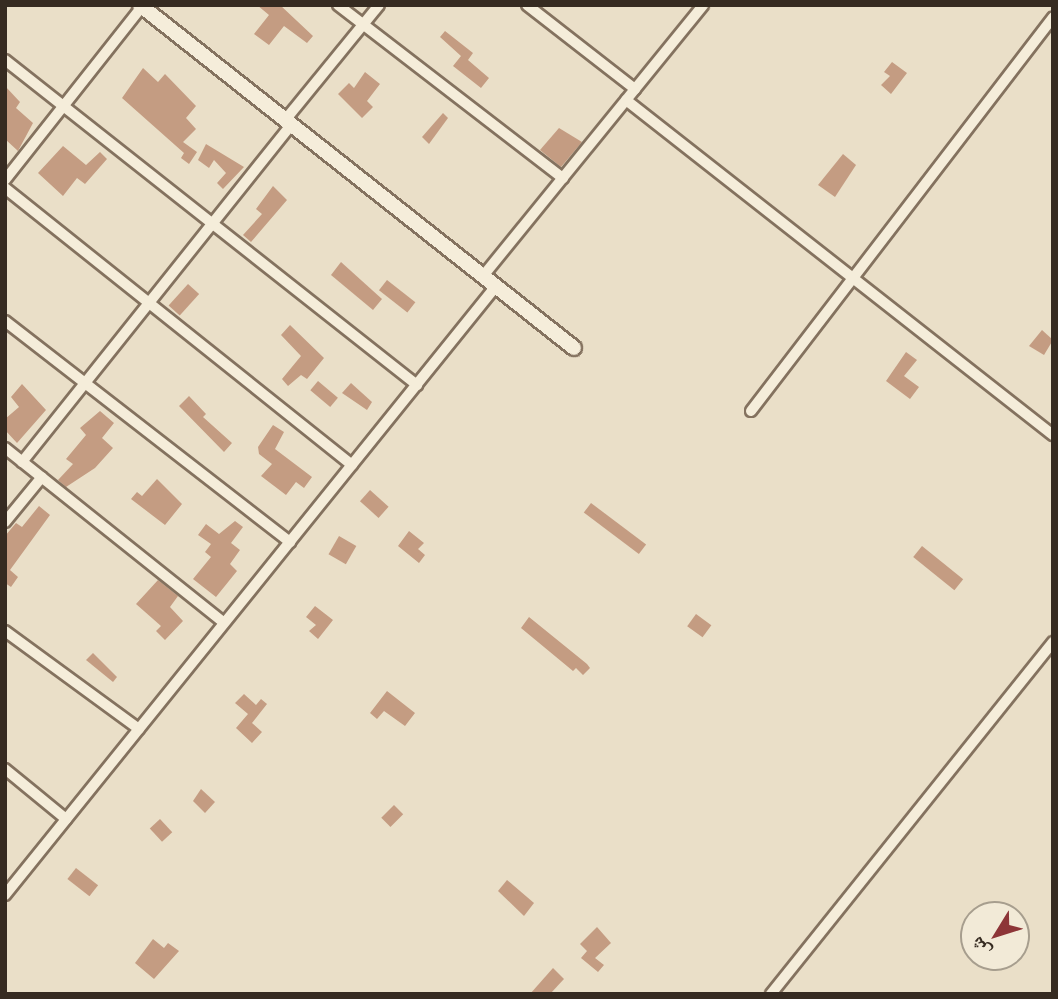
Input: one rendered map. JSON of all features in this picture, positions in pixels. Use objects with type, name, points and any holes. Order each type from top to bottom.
[{"type":"street","points":[[338,5],[563,178]]},
{"type":"street","points":[[22,461],[214,225],[379,5]]},
{"type":"street","points":[[527,5],[635,89]]},
{"type":"street","points":[[483,276],[702,5]]},
{"type":"street","points":[[5,180],[142,6],[574,348]]},
{"type":"street","points":[[751,411],[1053,18]]},
{"type":"street","points":[[5,60],[417,385]]},
{"type":"street","points":[[626,100],[1053,435]]},
{"type":"street","points":[[5,187],[352,465]]},
{"type":"street","points":[[5,895],[496,286]]},
{"type":"street","points":[[5,321],[290,542]]},
{"type":"street","points":[[5,448],[224,623]]},
{"type":"street","points":[[5,522],[42,477]]},
{"type":"street","points":[[5,631],[139,729]]},
{"type":"street","points":[[771,994],[1053,642]]},
{"type":"street","points":[[5,769],[66,819]]},
{"type":"building","points":[[257,5],[280,5],[313,36],[307,43],[284,26],[269,45],[254,34],[269,15]]},
{"type":"building","points":[[445,31],[473,53],[468,60],[489,78],[481,88],[453,66],[461,56],[440,37]]},
{"type":"building","points":[[892,62],[907,73],[891,94],[881,85],[890,76],[884,72]]},
{"type":"building","points":[[143,68],[158,82],[165,74],[196,106],[186,118],[196,129],[183,142],[197,152],[189,164],[181,158],[184,153],[122,98]]},
{"type":"building","points":[[365,72],[380,84],[367,101],[373,107],[362,118],[338,94],[349,83],[354,88]]},
{"type":"building","points":[[5,86],[20,102],[16,108],[33,123],[18,151],[5,139]]},
{"type":"building","points":[[443,113],[448,118],[429,144],[422,137]]},
{"type":"building","points":[[559,128],[582,142],[561,167],[540,150]]},
{"type":"building","points":[[206,144],[244,167],[223,189],[217,183],[226,173],[214,160],[209,168],[198,160]]},
{"type":"building","points":[[63,146],[86,165],[100,152],[107,159],[85,184],[77,178],[63,196],[38,173]]},
{"type":"building","points":[[843,154],[856,165],[835,197],[818,185]]},
{"type":"building","points":[[273,186],[287,200],[251,242],[243,235],[262,214],[256,209]]},
{"type":"building","points":[[341,262],[382,299],[373,310],[331,275]]},
{"type":"building","points":[[387,280],[415,302],[407,312],[379,290]]},
{"type":"building","points":[[188,284],[199,294],[180,316],[169,306]]},
{"type":"building","points":[[290,325],[324,358],[307,379],[301,375],[288,386],[282,379],[301,356],[281,335]]},
{"type":"building","points":[[1042,330],[1053,340],[1044,355],[1029,346]]},
{"type":"building","points":[[906,352],[917,360],[904,376],[919,387],[910,399],[886,381]]},
{"type":"building","points":[[318,381],[338,398],[330,407],[310,390]]},
{"type":"building","points":[[351,383],[372,402],[367,410],[342,393]]},
{"type":"building","points":[[22,384],[46,410],[17,443],[5,430],[5,419],[19,407],[11,397]]},
{"type":"building","points":[[189,396],[206,414],[203,417],[232,443],[224,452],[179,406]]},
{"type":"building","points":[[100,411],[114,423],[102,438],[113,448],[95,468],[66,487],[58,480],[73,464],[66,459],[86,435],[80,428]]},
{"type":"building","points":[[273,425],[284,432],[275,449],[312,477],[304,488],[296,482],[286,495],[261,476],[272,464],[259,454],[258,447]]},
{"type":"building","points":[[157,479],[182,504],[165,525],[131,499],[137,492],[142,496]]},
{"type":"building","points":[[370,490],[389,507],[379,518],[360,501]]},
{"type":"building","points":[[591,503],[646,545],[639,554],[584,513]]},
{"type":"building","points":[[39,506],[50,515],[10,570],[18,577],[11,587],[5,583],[5,536],[16,523],[22,527]]},
{"type":"building","points":[[235,521],[243,527],[231,543],[240,550],[230,564],[237,571],[216,597],[193,579],[211,557],[205,552],[211,544],[198,535],[206,524],[219,534]]},
{"type":"building","points":[[409,531],[424,543],[418,549],[425,555],[419,563],[398,546]]},
{"type":"building","points":[[339,536],[356,546],[346,564],[328,554]]},
{"type":"building","points":[[922,546],[963,579],[954,590],[913,557]]},
{"type":"building","points":[[158,580],[178,596],[170,607],[183,621],[165,640],[156,631],[161,626],[136,604]]},
{"type":"building","points":[[315,606],[333,620],[318,639],[309,631],[316,625],[306,617]]},
{"type":"building","points":[[696,614],[711,625],[703,637],[687,626]]},
{"type":"building","points":[[529,617],[590,668],[583,675],[576,668],[573,671],[521,628]]},
{"type":"building","points":[[93,653],[117,677],[113,682],[86,660]]},
{"type":"building","points":[[387,691],[415,713],[405,726],[384,711],[377,719],[370,713]]},
{"type":"building","points":[[244,694],[256,705],[261,699],[267,704],[252,723],[262,732],[252,743],[236,728],[248,714],[235,703]]},
{"type":"building","points":[[201,789],[215,802],[205,813],[193,801]]},
{"type":"building","points":[[394,805],[403,814],[390,827],[381,818]]},
{"type":"building","points":[[160,819],[172,832],[162,842],[150,829]]},
{"type":"building","points":[[76,868],[98,885],[89,896],[67,879]]},
{"type":"building","points":[[507,880],[534,903],[524,916],[498,891]]},
{"type":"building","points":[[597,927],[611,943],[595,958],[604,965],[598,972],[581,958],[587,951],[580,944]]},
{"type":"building","points":[[153,939],[164,948],[168,943],[179,951],[154,979],[135,963]]},
{"type":"building","points":[[553,968],[564,979],[550,994],[530,994]]}]
